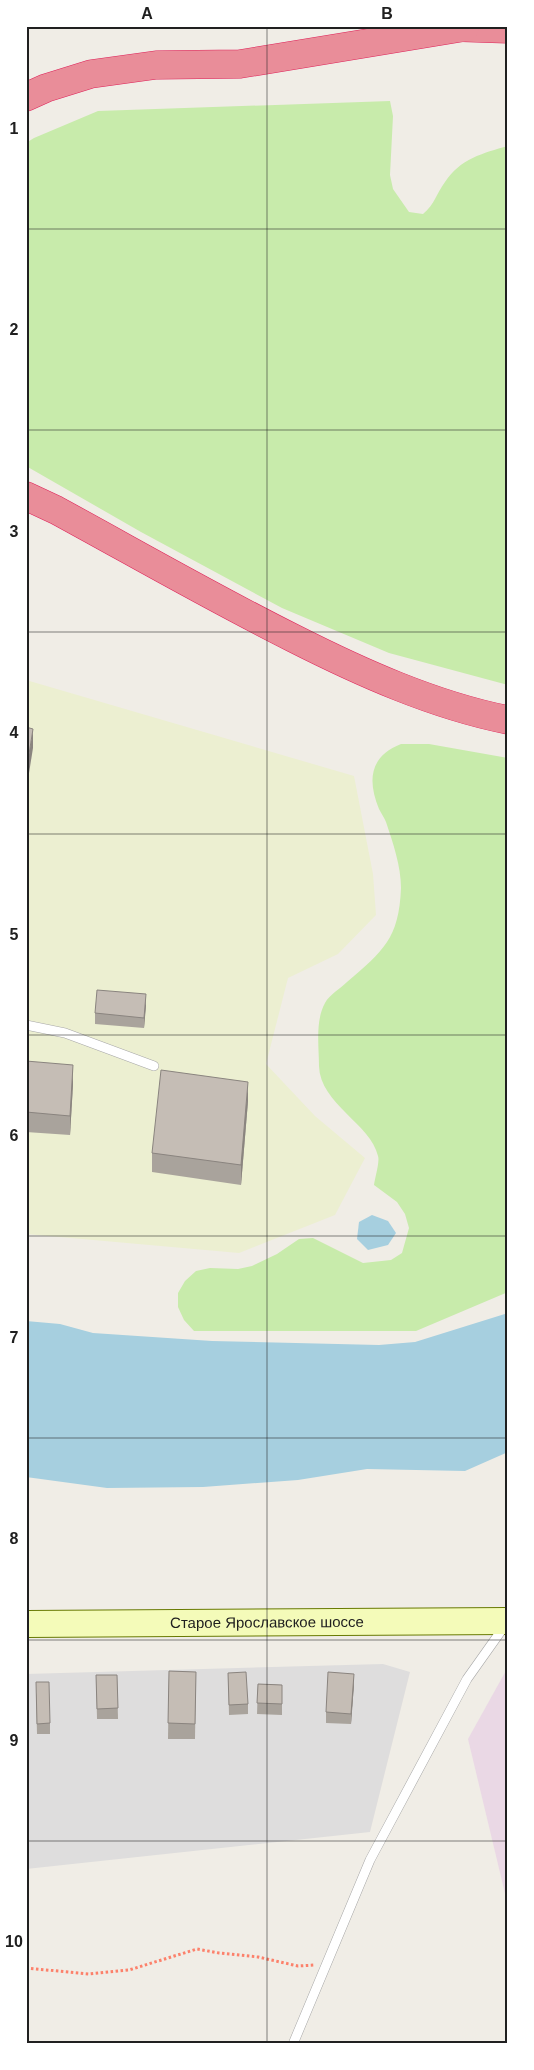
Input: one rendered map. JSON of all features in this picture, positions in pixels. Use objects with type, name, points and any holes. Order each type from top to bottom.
[{"type":"highway","points":[[388,26],[465,27],[508,30]]},
{"type":"highway","points":[[26,97],[46,88],[92,74],[156,64],[240,64],[465,27]]},
{"type":"highway","points":[[26,485],[56,510]]},
{"type":"highway","points":[[26,496],[56,510],[265,624],[348,666],[419,694],[508,720]]},
{"type":"main road","name":"Старое Ярославское шоссе","points":[[27,1624],[508,1621]]},
{"type":"lane","points":[[26,1025],[66,1033],[154,1066]]},
{"type":"lane","points":[[293,2044],[374,1852],[467,1679],[508,1621]]},
{"type":"path","points":[[26,1968],[89,1974],[129,1970],[197,1948],[218,1953],[258,1957],[298,1966],[325,1965]]},
{"type":"shaded area","points":[[383,1664],[410,1672],[370,1832],[26,1869],[26,1674]]},
{"type":"shaded area","points":[[508,1667],[508,1906],[468,1739]]},
{"type":"green space","points":[[390,101],[393,116],[390,175],[393,189],[409,212],[423,214],[451,174],[465,162],[481,154],[508,146],[508,685],[389,653],[282,608],[141,532],[26,466],[26,143],[98,111]]},
{"type":"green space","points":[[26,680],[354,776],[373,874],[376,915],[338,954],[288,978],[266,1064],[315,1116],[365,1158],[335,1215],[239,1253],[26,1234]]},
{"type":"green space","points":[[401,744],[429,744],[508,758],[508,1292],[416,1331],[194,1331],[184,1320],[178,1307],[178,1293],[185,1281],[196,1271],[210,1268],[238,1269],[252,1266],[277,1254],[299,1239],[313,1238],[363,1263],[391,1260],[402,1253],[409,1228],[405,1214],[397,1202],[374,1185],[378,1156],[366,1134],[328,1092],[319,1066],[318,1042],[320,1018],[327,1000],[379,952],[393,932],[397,920],[400,905],[400,871],[386,822],[375,798],[373,779],[377,762],[391,749]]},
{"type":"water","points":[[372,1215],[388,1221],[396,1233],[388,1245],[368,1250],[357,1239],[359,1222]]},
{"type":"water","points":[[508,1313],[508,1452],[465,1471],[367,1469],[298,1480],[203,1487],[107,1488],[26,1477],[26,1321],[60,1324],[93,1333],[212,1341],[379,1345],[415,1342]]},
{"type":"building","points":[[26,727],[33,729],[26,773]]},
{"type":"building","points":[[97,990],[146,994],[144,1018],[95,1013]]},
{"type":"building","points":[[26,1061],[73,1065],[70,1116],[26,1112]]},
{"type":"building","points":[[161,1070],[248,1082],[241,1165],[152,1153]]},
{"type":"building","points":[[169,1671],[196,1672],[195,1724],[168,1723]]},
{"type":"building","points":[[246,1672],[248,1704],[229,1705],[228,1673]]},
{"type":"building","points":[[328,1672],[354,1674],[351,1714],[326,1712]]},
{"type":"building","points":[[96,1675],[117,1675],[118,1708],[97,1709]]},
{"type":"building","points":[[36,1682],[49,1682],[50,1723],[37,1724]]},
{"type":"building","points":[[258,1684],[282,1685],[282,1704],[257,1703]]}]
